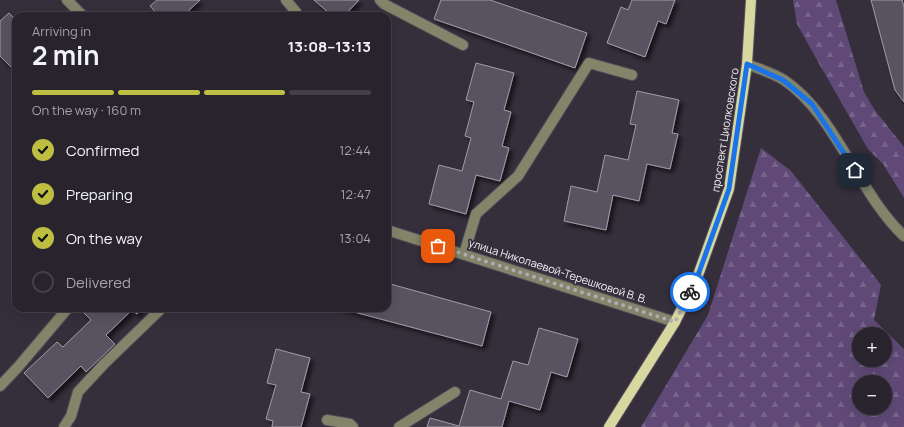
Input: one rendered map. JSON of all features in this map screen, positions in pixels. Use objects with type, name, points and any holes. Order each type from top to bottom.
[{"type":"main road","name":"проспект Циолковского","points":[[609,427],[675,322],[697,278],[729,189],[747,64],[751,0]]},
{"type":"street","points":[[67,0],[79,12]]},
{"type":"street","points":[[286,0],[296,12]]},
{"type":"street","points":[[384,1],[463,45]]},
{"type":"street","points":[[464,254],[476,214],[518,176],[589,63],[632,75]]},
{"type":"street","points":[[747,64],[783,80],[812,104],[863,184],[897,230],[904,236]]},
{"type":"street","name":"улица Николаевой-Терешковой В. В.","points":[[391,231],[675,322]]},
{"type":"street","points":[[0,386],[65,312]]},
{"type":"street","points":[[64,427],[71,416],[78,392],[104,364],[158,312]]},
{"type":"street","points":[[399,427],[455,392]]},
{"type":"street","points":[[327,420],[350,424],[353,427]]},
{"type":"green space","points":[[793,0],[836,0],[864,92],[874,109],[904,147],[904,198],[883,164],[868,149],[817,60],[797,24]]},
{"type":"green space","points":[[761,148],[791,171],[881,285],[874,320],[881,327],[852,327],[852,367],[892,367],[892,337],[904,349],[904,427],[641,427],[708,315]]},
{"type":"building","points":[[157,0],[200,0],[187,12],[155,12],[150,6]]},
{"type":"building","points":[[314,0],[359,0],[348,12],[328,12]]},
{"type":"building","points":[[441,0],[490,0],[587,33],[575,68],[434,19]]},
{"type":"building","points":[[632,0],[675,0],[666,24],[658,21],[645,57],[607,43],[621,7],[628,10]]},
{"type":"building","points":[[871,0],[902,0],[904,7],[904,102],[895,90]]},
{"type":"building","points":[[9,13],[12,16],[12,68],[0,56],[0,21]]},
{"type":"building","points":[[476,63],[514,73],[504,110],[511,112],[502,146],[509,148],[500,181],[476,175],[466,214],[429,204],[439,165],[462,171],[471,138],[465,136],[474,102],[466,100]]},
{"type":"building","points":[[637,91],[679,100],[672,133],[678,134],[670,169],[647,164],[639,201],[613,195],[606,230],[564,221],[571,186],[597,192],[605,155],[628,160],[636,125],[630,124]]},
{"type":"building","points":[[391,284],[491,312],[482,346],[354,312],[391,312]]},
{"type":"building","points":[[83,312],[130,312],[106,335],[115,344],[86,372],[81,366],[48,398],[24,373],[57,342],[63,347],[91,320]]},
{"type":"building","points":[[539,328],[578,339],[567,377],[551,372],[540,410],[509,401],[502,427],[427,427],[430,418],[459,426],[470,390],[501,399],[513,361],[528,365]]},
{"type":"building","points":[[276,349],[310,358],[301,392],[310,394],[301,427],[272,427],[273,421],[266,419],[276,385],[267,383]]},
{"type":"way so far","points":[[438,246],[675,322],[690,292]]},
{"type":"route","points":[[690,292],[697,278],[729,189],[747,64],[783,80],[812,104],[855,170]]}]
